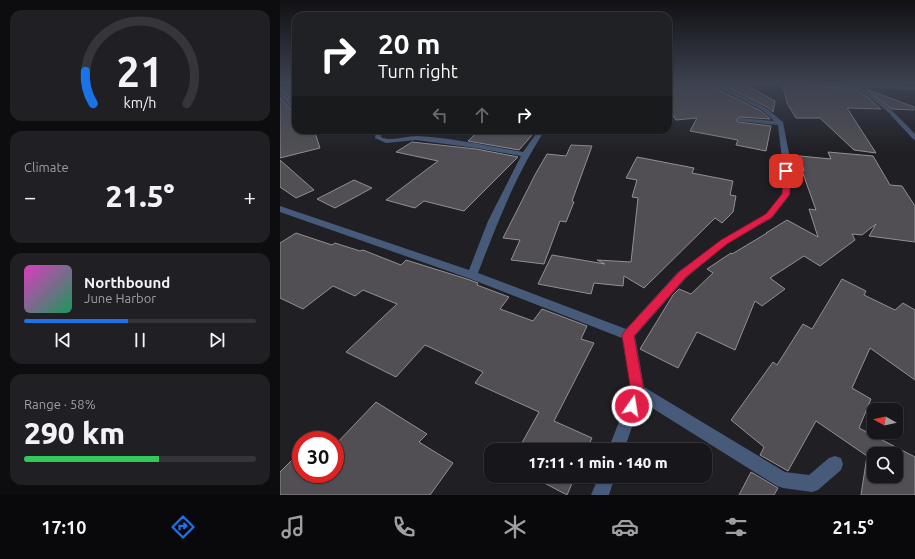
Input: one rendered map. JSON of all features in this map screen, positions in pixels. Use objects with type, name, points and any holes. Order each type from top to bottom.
[{"type":"street","points":[[628,335],[682,275],[724,242],[769,216],[786,194],[786,159],[781,123],[758,106]]},
{"type":"street","points":[[884,106],[915,138]]},
{"type":"street","points":[[740,120],[781,123]]},
{"type":"street","points":[[378,134],[377,137],[382,140],[392,141],[416,138],[476,146],[525,155]]},
{"type":"street","points":[[472,275],[493,221],[525,155],[539,134]]},
{"type":"street","points":[[280,209],[472,275],[628,335]]},
{"type":"street","points":[[619,443],[638,391],[628,335]]},
{"type":"street","points":[[638,391],[783,480],[812,484],[835,464]]},
{"type":"street","points":[[600,495],[604,483]]},
{"type":"building","points":[[280,106],[288,106],[292,111],[292,134],[315,134],[320,148],[280,158]]},
{"type":"building","points":[[672,106],[751,106],[761,111],[770,119],[740,117],[736,120],[738,122],[771,126],[766,151],[736,145],[738,140],[690,131],[697,118],[676,120],[672,114]]},
{"type":"building","points":[[765,106],[774,106],[773,112]]},
{"type":"building","points":[[789,106],[878,106],[881,109],[847,108],[876,153],[854,150],[820,118],[796,118]]},
{"type":"building","points":[[888,106],[914,107],[914,110],[892,109]]},
{"type":"building","points":[[476,134],[533,134],[519,150],[468,141]]},
{"type":"building","points":[[412,142],[476,149],[518,157],[464,211],[424,201],[415,208],[386,200],[438,161],[396,152]]},
{"type":"building","points":[[571,145],[592,146],[566,222],[560,221],[544,264],[511,260],[520,240],[503,238],[536,173],[547,154],[566,156]]},
{"type":"building","points":[[828,152],[873,156],[890,185],[902,186],[915,206],[915,242],[869,236],[876,224],[862,235],[852,234],[855,240],[820,266],[804,256],[770,278],[785,289],[762,306],[755,301],[735,350],[697,332],[678,368],[640,349],[673,295],[679,289],[691,294],[713,273],[707,269],[731,253],[732,254],[787,220],[818,237],[809,209],[816,210],[802,171],[804,171],[800,156],[831,159]]},
{"type":"building","points":[[637,157],[694,168],[692,173],[733,181],[730,195],[736,196],[733,212],[722,223],[715,218],[644,288],[624,276],[623,286],[594,283],[591,294],[538,284],[552,255],[605,264],[597,260],[631,262],[638,198],[632,197],[637,180],[626,178]]},
{"type":"building","points":[[280,160],[314,190],[296,198],[280,187]]},
{"type":"building","points":[[354,180],[372,188],[335,208],[317,199]]},
{"type":"building","points":[[296,233],[332,245],[335,243],[360,251],[363,250],[401,265],[406,260],[467,279],[478,283],[477,285],[509,297],[500,309],[533,321],[542,309],[587,326],[581,339],[594,343],[554,421],[592,438],[590,443],[522,443],[539,412],[475,383],[483,372],[425,345],[396,377],[346,352],[397,304],[363,290],[355,296],[333,286],[303,309],[280,298],[280,243]]},
{"type":"building","points":[[842,279],[866,291],[864,295],[895,310],[903,303],[915,310],[915,380],[870,348],[852,388],[871,399],[869,403],[867,403],[867,409],[859,428],[867,432],[867,439],[880,439],[896,447],[867,447],[867,456],[816,421],[788,471],[760,455],[764,447],[731,420],[773,362],[777,365],[803,324],[812,329]]},
{"type":"building","points":[[376,402],[427,434],[419,442],[453,463],[430,495],[280,495],[280,472],[292,460],[292,483],[344,483],[344,436]]},
{"type":"building","points":[[903,451],[915,457],[915,495],[861,495],[867,456],[867,483],[903,483]]},
{"type":"building","points":[[751,472],[778,488],[774,495],[739,495]]},
{"type":"building","points":[[544,483],[572,483],[567,495]]},
{"type":"route","points":[[632,406],[638,391],[628,335],[682,275],[724,242],[769,216],[786,194],[786,171]]}]
